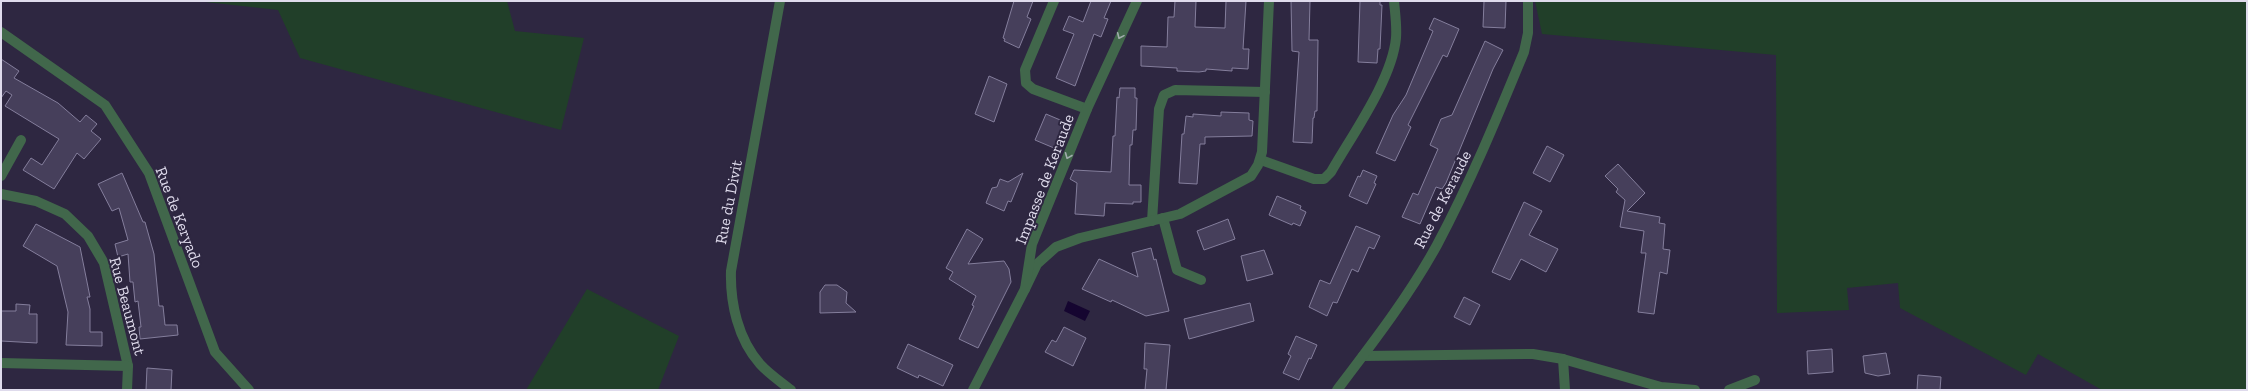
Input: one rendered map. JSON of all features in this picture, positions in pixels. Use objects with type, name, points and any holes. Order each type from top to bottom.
[{"type":"street","name":"Rue du Divit","points":[[780,1],[731,271],[730,292],[738,325],[745,340],[760,364],[791,390]]},
{"type":"street","points":[[1054,1],[1025,70],[1026,83],[1033,89],[1087,109]]},
{"type":"street","name":"Impasse de Keraude","points":[[973,390],[1025,289],[1032,244],[1087,109],[1136,1]]},
{"type":"street","points":[[1025,289],[1037,264],[1056,247],[1080,238],[1180,214],[1246,180],[1255,171],[1261,160],[1269,1]]},
{"type":"street","points":[[1261,160],[1314,179],[1324,178],[1331,172],[1382,83],[1396,43],[1394,1]]},
{"type":"street","name":"Rue de Keraude","points":[[1337,390],[1363,356],[1436,247],[1474,174],[1524,52],[1528,33],[1528,1]]},
{"type":"street","name":"Rue de Keryado","points":[[1,32],[105,105],[149,173],[215,352],[248,390]]},
{"type":"street","points":[[1152,221],[1158,109],[1164,95],[1176,90],[1265,92]]},
{"type":"street","points":[[1,176],[21,140]]},
{"type":"street","name":"Rue Beaumont","points":[[1,194],[36,201],[65,214],[88,236],[104,263],[128,366],[127,390]]},
{"type":"street","points":[[1163,218],[1177,270],[1201,280]]},
{"type":"street","points":[[1363,356],[1533,354],[1563,359],[1661,387],[1695,390]]},
{"type":"street","points":[[1563,359],[1565,390]]},
{"type":"street","points":[[1,363],[128,366]]},
{"type":"street","points":[[1729,390],[1755,380]]},
{"type":"green space","points":[[196,1],[507,1],[515,31],[584,38],[561,130],[300,58],[278,10]]},
{"type":"green space","points":[[1535,1],[2247,1],[2247,390],[2102,390],[2038,354],[2026,375],[1900,308],[1898,283],[1847,288],[1849,310],[1777,313],[1776,55],[1542,34]]},
{"type":"green space","points":[[587,289],[679,336],[658,390],[526,390]]},
{"type":"shaded area","points":[[1068,301],[1090,311],[1085,321],[1064,311]]},
{"type":"building","points":[[1014,1],[1033,1],[1027,17],[1031,19],[1019,48],[1004,41],[1005,39],[1003,38]]},
{"type":"building","points":[[1091,1],[1111,1],[1104,18],[1108,19],[1101,37],[1094,34],[1075,86],[1056,78],[1074,34],[1063,30],[1069,16],[1083,22]]},
{"type":"building","points":[[1175,1],[1196,1],[1195,27],[1225,28],[1226,1],[1246,1],[1243,49],[1249,49],[1248,69],[1232,68],[1232,71],[1206,69],[1206,71],[1199,72],[1177,71],[1177,68],[1141,66],[1141,46],[1167,47],[1168,17],[1174,17]]},
{"type":"building","points":[[1291,1],[1310,1],[1309,40],[1318,40],[1317,111],[1315,111],[1313,118],[1312,143],[1293,142],[1299,52],[1292,51]]},
{"type":"building","points":[[1360,1],[1380,1],[1380,5],[1382,5],[1380,49],[1378,49],[1377,63],[1358,62]]},
{"type":"building","points":[[1484,1],[1506,1],[1505,28],[1483,27]]},
{"type":"building","points":[[1434,18],[1459,29],[1447,57],[1443,55],[1408,125],[1411,127],[1395,161],[1376,153],[1393,115],[1406,95],[1433,31],[1429,29]]},
{"type":"building","points":[[1485,41],[1503,50],[1493,69],[1446,183],[1442,189],[1436,187],[1420,224],[1402,217],[1413,193],[1418,195],[1438,149],[1430,145],[1441,119],[1452,115]]},
{"type":"building","points":[[1,59],[19,71],[14,78],[58,103],[80,122],[86,115],[97,124],[91,131],[101,139],[84,159],[77,153],[54,189],[23,170],[31,158],[42,165],[59,139],[5,106],[12,95],[6,91],[1,98]]},
{"type":"building","points":[[989,76],[1007,84],[994,122],[975,114]]},
{"type":"building","points":[[1120,88],[1135,88],[1135,98],[1137,98],[1136,130],[1133,130],[1132,145],[1130,145],[1129,185],[1141,185],[1141,202],[1133,202],[1133,204],[1105,203],[1104,216],[1075,214],[1077,183],[1070,179],[1074,170],[1111,172],[1117,97],[1119,98]]},
{"type":"building","points":[[1221,112],[1249,113],[1249,120],[1253,121],[1252,136],[1205,137],[1205,144],[1200,144],[1197,184],[1179,183],[1182,134],[1184,134],[1186,116],[1193,117],[1193,114],[1221,116]]},
{"type":"building","points":[[1046,114],[1065,122],[1054,148],[1035,140]]},
{"type":"building","points":[[1547,146],[1564,155],[1550,182],[1533,173]]},
{"type":"building","points":[[1618,164],[1645,193],[1627,211],[1660,217],[1659,223],[1665,224],[1663,249],[1670,250],[1667,274],[1660,272],[1654,314],[1638,312],[1646,253],[1641,253],[1644,231],[1620,227],[1625,200],[1616,192],[1618,189],[1605,176]]},
{"type":"building","points":[[1363,170],[1377,176],[1374,183],[1376,184],[1367,204],[1349,196],[1358,176],[1360,177]]},
{"type":"building","points":[[122,173],[143,222],[145,222],[154,254],[159,306],[163,306],[165,325],[177,325],[178,335],[140,339],[139,327],[141,327],[138,301],[135,302],[133,282],[130,282],[128,254],[118,257],[115,244],[128,240],[119,208],[112,211],[98,184]]},
{"type":"building","points":[[1023,173],[1011,202],[1008,201],[1004,211],[986,203],[992,188],[997,187],[1000,179],[1008,182]]},
{"type":"building","points":[[1277,196],[1301,206],[1300,209],[1306,212],[1300,226],[1293,223],[1292,225],[1269,215]]},
{"type":"building","points":[[1524,202],[1542,211],[1529,235],[1558,249],[1546,272],[1521,259],[1510,280],[1492,272]]},
{"type":"building","points":[[1228,219],[1235,239],[1204,250],[1197,231]]},
{"type":"building","points":[[36,224],[80,247],[90,297],[87,297],[90,309],[90,332],[102,332],[102,346],[66,345],[68,312],[57,266],[23,246]]},
{"type":"building","points":[[1356,226],[1380,236],[1374,249],[1369,247],[1358,272],[1352,269],[1337,303],[1333,302],[1327,316],[1309,307],[1320,280],[1330,284]]},
{"type":"building","points":[[967,229],[983,239],[968,264],[1004,261],[1009,269],[1011,282],[978,348],[959,339],[974,306],[972,305],[976,296],[949,279],[953,272],[946,268]]},
{"type":"building","points":[[1151,248],[1154,260],[1156,259],[1169,311],[1146,316],[1112,300],[1111,302],[1082,289],[1099,259],[1138,277],[1132,253]]},
{"type":"building","points":[[1264,250],[1273,274],[1247,281],[1241,256]]},
{"type":"building","points":[[825,285],[837,285],[847,292],[846,303],[856,312],[820,313],[820,292]]},
{"type":"building","points":[[1464,297],[1480,305],[1470,325],[1454,317]]},
{"type":"building","points":[[1250,303],[1254,321],[1189,339],[1184,319]]},
{"type":"building","points":[[16,304],[30,305],[29,314],[37,314],[37,343],[1,341],[1,311],[16,311]]},
{"type":"building","points":[[1064,327],[1086,338],[1073,366],[1045,352],[1052,340],[1056,342]]},
{"type":"building","points":[[1296,336],[1317,345],[1299,380],[1283,373],[1291,356],[1288,354]]},
{"type":"building","points":[[1145,343],[1170,345],[1166,390],[1145,390],[1147,369],[1144,369]]},
{"type":"building","points":[[908,344],[953,365],[943,386],[919,375],[918,378],[897,368]]},
{"type":"building","points":[[1832,349],[1833,372],[1808,374],[1807,351]]},
{"type":"building","points":[[1886,353],[1890,374],[1878,376],[1865,373],[1863,356]]},
{"type":"building","points":[[147,368],[172,370],[171,390],[146,390]]},
{"type":"building","points":[[1918,375],[1941,377],[1940,390],[1917,390]]}]
